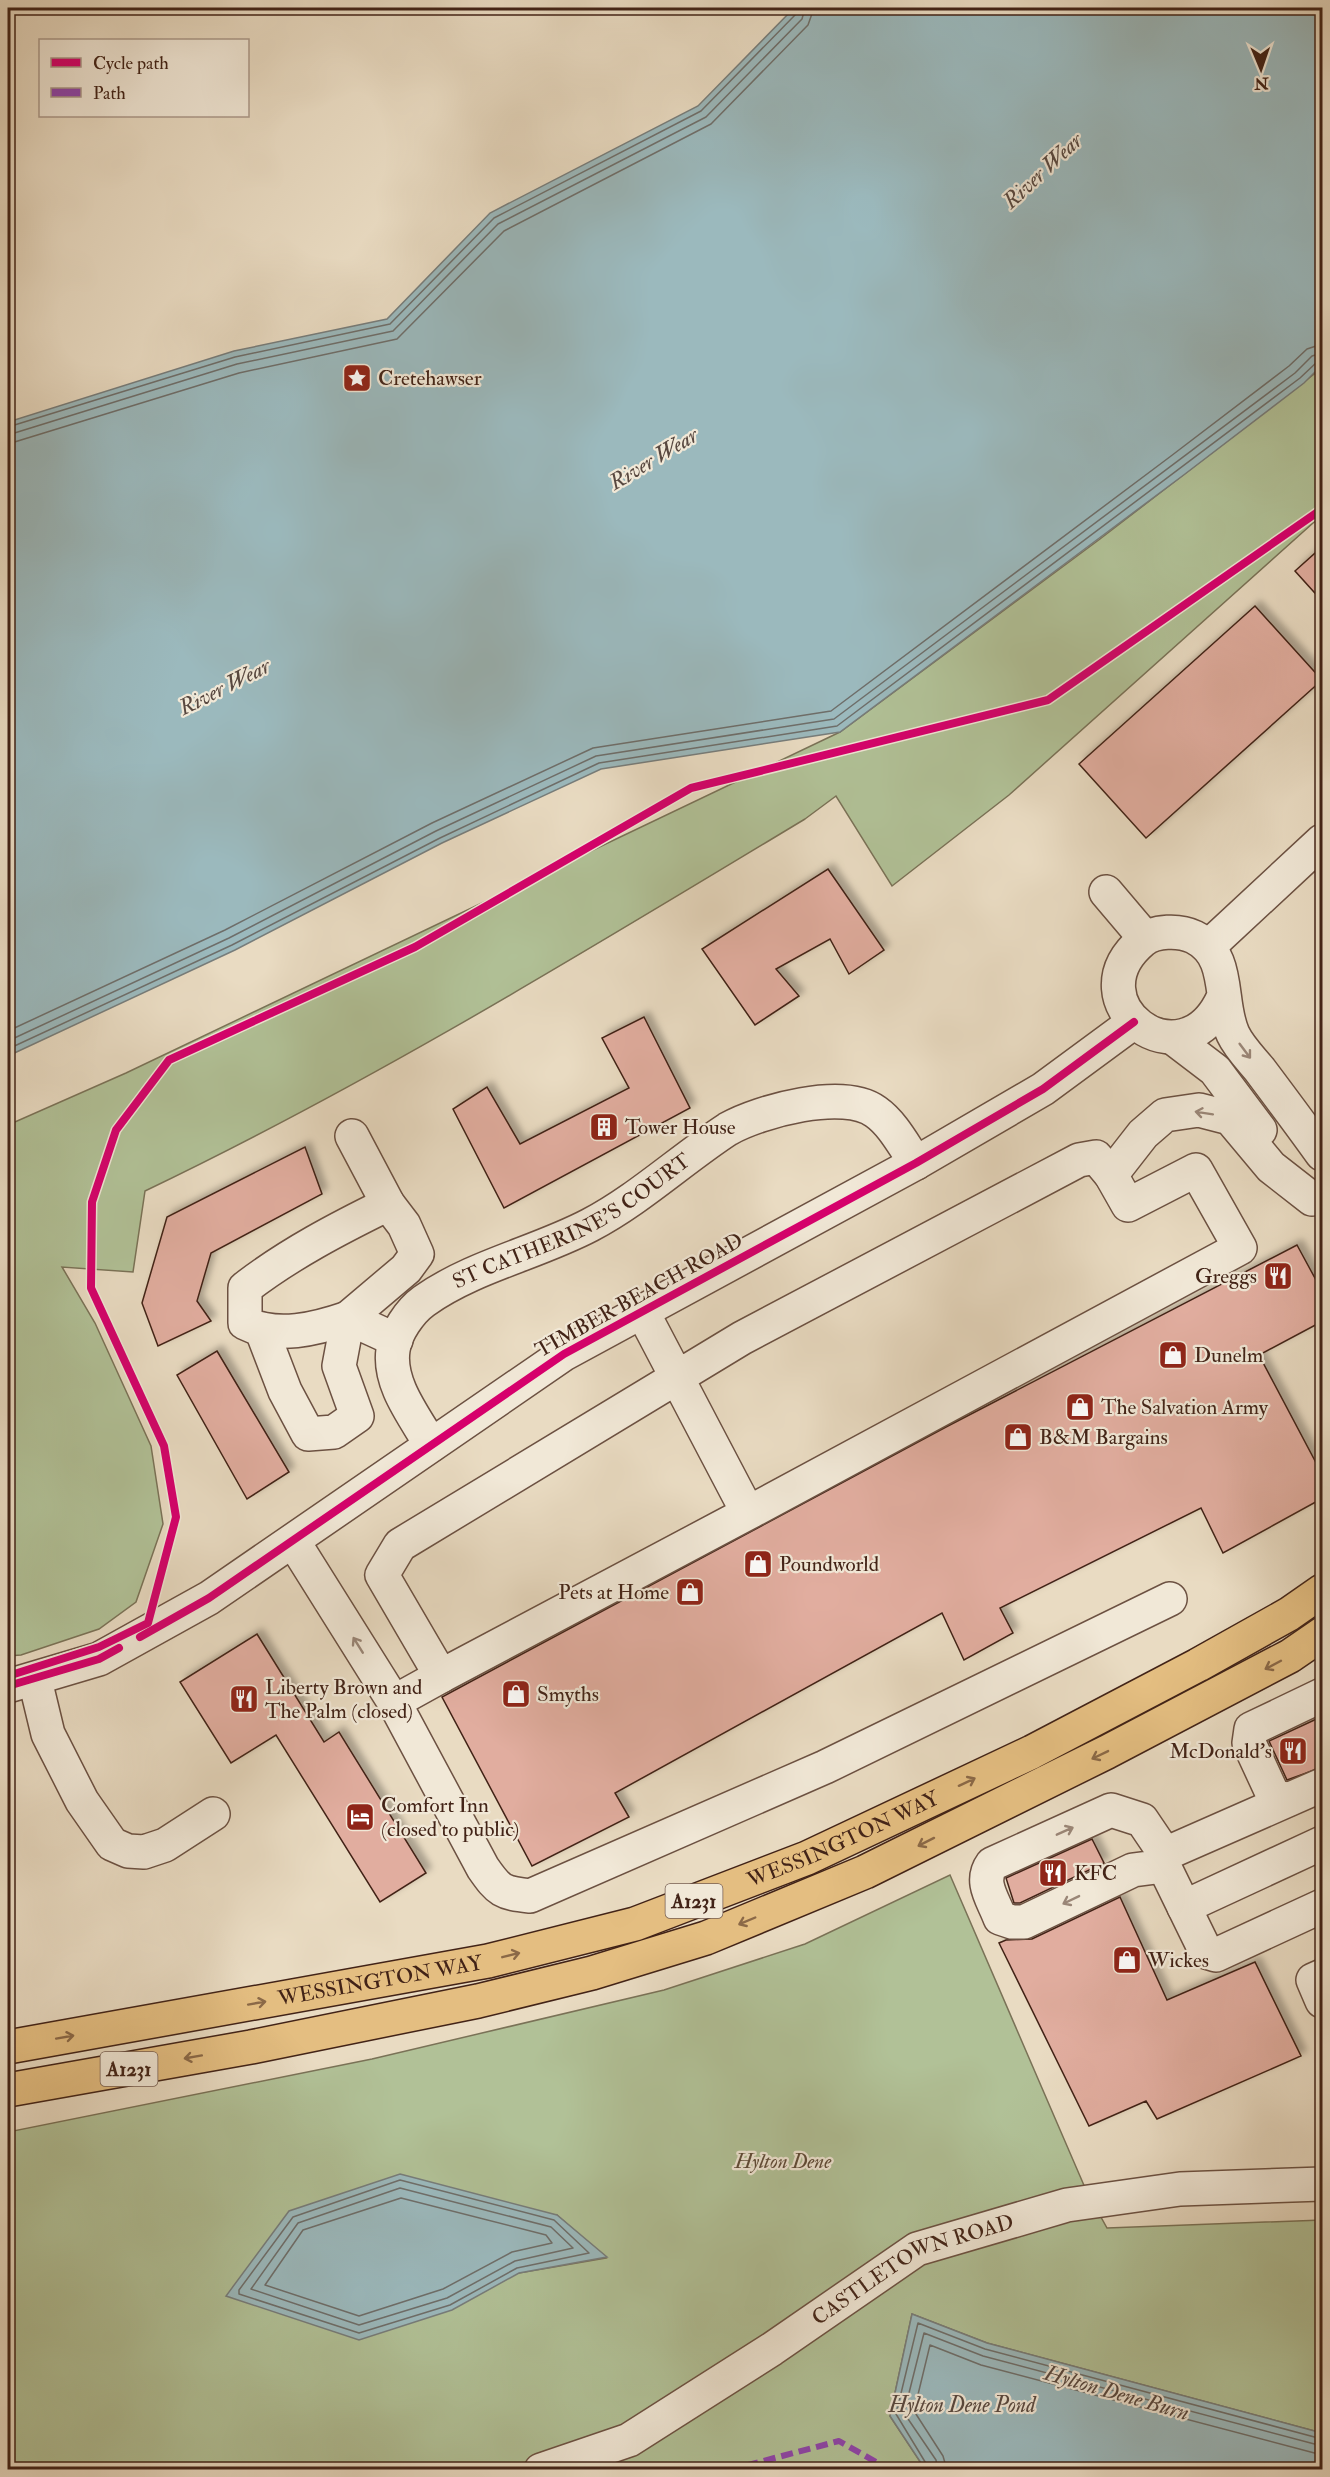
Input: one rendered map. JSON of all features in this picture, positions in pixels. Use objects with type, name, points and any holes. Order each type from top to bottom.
[{"type":"highway","name":"WESSINGTON WAY","points":[[8,2047],[488,1961],[635,1924],[807,1858],[1032,1752],[1198,1665],[1289,1614],[1323,1591]]},
{"type":"highway","name":"WESSINGTON WAY","points":[[8,2090],[251,2047],[478,2001],[592,1973],[706,1938],[865,1872],[1117,1746],[1290,1656],[1323,1634]]},
{"type":"street","points":[[1208,947],[1323,841]]},
{"type":"street","points":[[1106,892],[1145,938]]},
{"type":"street","points":[[1317,1206],[1215,1070],[1173,1038],[1145,1031],[1134,1022],[1122,1004],[1118,987],[1120,971],[1127,954],[1145,938],[1169,932],[1193,937],[1208,947],[1222,969],[1222,998],[1233,1034],[1323,1154]]},
{"type":"street","points":[[1173,1038],[1187,1035],[1204,1027],[1215,1014],[1222,998]]},
{"type":"street","name":"TIMBER BEACH ROAD","points":[[21,1683],[99,1659],[209,1598],[564,1354],[916,1163],[1043,1089],[1134,1022]]},
{"type":"street","name":"ST CATHERINE'S COURT","points":[[431,1445],[400,1390],[393,1371],[393,1348],[404,1323],[422,1302],[456,1282],[591,1225],[640,1193],[691,1153],[743,1121],[801,1105],[856,1103],[875,1110],[889,1124],[916,1163]]},
{"type":"street","points":[[1111,1175],[1143,1134],[1166,1115],[1199,1110],[1230,1118],[1270,1167],[1317,1206]]},
{"type":"street","points":[[352,1136],[388,1204],[404,1225],[417,1254],[406,1269],[348,1318],[321,1327],[261,1332],[245,1323],[245,1288],[278,1264],[347,1224],[388,1204]]},
{"type":"street","points":[[394,1702],[1240,1248],[1196,1170],[1128,1205],[1111,1175],[1096,1157],[1079,1160],[742,1338],[400,1545],[382,1575],[441,1676]]},
{"type":"street","points":[[642,1311],[679,1377],[748,1513]]},
{"type":"street","points":[[348,1318],[396,1340]]},
{"type":"street","points":[[261,1332],[285,1391],[308,1434],[334,1432],[357,1416],[339,1366],[348,1318]]},
{"type":"street","points":[[293,1541],[394,1702],[483,1868],[496,1887],[506,1894],[530,1896],[825,1767],[1170,1599]]},
{"type":"street","points":[[21,1683],[82,1801],[112,1844],[128,1851],[144,1852],[165,1845],[213,1814]]},
{"type":"street","points":[[1289,1799],[1274,1797],[1250,1743],[1251,1729],[1323,1695]]},
{"type":"street","points":[[1323,1785],[1289,1799],[1164,1860],[1133,1870],[1024,1922],[1012,1922],[1000,1918],[985,1881],[986,1872],[992,1863],[1111,1810],[1142,1820],[1164,1860],[1206,1952],[1215,1955],[1323,1906]]},
{"type":"street","points":[[1184,1907],[1323,1843]]},
{"type":"street","points":[[1323,1976],[1313,1980],[1323,2001]]},
{"type":"street","name":"CASTLETOWN ROAD","points":[[541,2469],[629,2440],[772,2349],[917,2248],[1078,2204],[1180,2189],[1323,2184]]},
{"type":"green space","points":[[1322,368],[1322,515],[1009,795],[892,886],[836,796],[805,819],[643,917],[397,1060],[230,1149],[145,1191],[133,1272],[62,1267],[95,1323],[151,1446],[163,1524],[136,1602],[99,1629],[21,1655],[8,1656],[8,1529],[10,1527],[8,1509],[8,1125],[126,1073],[840,732],[1100,539]]},
{"type":"green space","name":"Hylton Dene","points":[[950,1875],[1086,2190],[1107,2228],[1322,2220],[1322,2433],[987,2343],[912,2314],[890,2416],[925,2469],[8,2470],[8,2132],[372,2059],[664,1990],[805,1944]],"holes":[[[557,2215],[606,2258],[519,2273]]]},
{"type":"water","name":"River Wear","points":[[794,8],[1322,8],[1322,365],[1304,383],[1185,474],[840,732],[601,769],[442,843],[235,950],[8,1056],[8,422],[234,351],[387,319],[490,213],[698,106]]},
{"type":"water","points":[[400,2174],[557,2215],[607,2257],[519,2273],[452,2310],[359,2340],[226,2296],[289,2211]]},
{"type":"water","name":"Hylton Dene Pond","points":[[912,2314],[987,2343],[1322,2433],[1322,2469],[925,2469],[890,2416]]},
{"type":"building","points":[[1323,546],[1323,602],[1295,571]]},
{"type":"building","points":[[1255,606],[1322,680],[1146,838],[1079,764]]},
{"type":"building","points":[[828,869],[884,950],[849,974],[830,939],[776,969],[799,996],[755,1025],[702,949]]},
{"type":"building","name":"Tower House","points":[[644,1017],[690,1108],[504,1208],[453,1109],[487,1087],[520,1144],[629,1088],[602,1038]]},
{"type":"building","points":[[305,1147],[322,1194],[211,1253],[197,1301],[211,1321],[158,1346],[142,1303],[167,1217]]},
{"type":"building","points":[[1297,1245],[1323,1293],[1323,1321],[1259,1355],[1323,1476],[1323,1498],[1223,1553],[1201,1508],[1000,1608],[1013,1633],[964,1660],[942,1613],[615,1793],[629,1817],[532,1866],[442,1697],[946,1427]]},
{"type":"building","points":[[217,1351],[289,1472],[247,1499],[177,1375]]},
{"type":"building","points":[[257,1634],[324,1742],[339,1732],[426,1873],[380,1902],[276,1735],[231,1763],[180,1682]]},
{"type":"building","name":"McDonald's","points":[[1323,1716],[1323,1767],[1287,1780],[1269,1741]]},
{"type":"building","points":[[1092,1839],[1104,1863],[1020,1903],[1014,1903],[1006,1878]]},
{"type":"building","points":[[1120,1897],[1167,2000],[1255,1962],[1301,2056],[1157,2119],[1146,2101],[1089,2126],[999,1943],[1006,1940],[1032,1939]]},
{"type":"marked path","points":[[729,2470],[839,2441],[890,2470]]},
{"type":"cycle path","points":[[8,1676],[99,1647],[148,1623],[176,1517],[164,1446],[91,1288],[92,1202],[116,1130],[169,1060],[415,947],[691,788],[1048,700],[1322,509]]},
{"type":"cycle path","points":[[140,1637],[209,1598],[564,1354],[916,1163],[1043,1089],[1134,1022]]},
{"type":"cycle path","points":[[8,1686],[99,1659],[119,1648]]},
{"type":"place","name":"Cretehawser","points":[[357,378]]},
{"type":"place","name":"Tower House","points":[[604,1127]]},
{"type":"place","name":"Greggs","points":[[1278,1276]]},
{"type":"place","name":"Dunelm","points":[[1173,1355]]},
{"type":"place","name":"The Salvation Army","points":[[1080,1407]]},
{"type":"place","name":"B&M Bargains","points":[[1018,1437]]},
{"type":"place","name":"Poundworld","points":[[758,1564]]},
{"type":"place","name":"Pets at Home","points":[[690,1592]]},
{"type":"place","name":"Smyths","points":[[516,1694]]},
{"type":"place","name":"Liberty Brown and The Palm (closed)","points":[[244,1699]]},
{"type":"place","name":"McDonald's","points":[[1293,1751]]},
{"type":"place","name":"Comfort Inn (closed to public)","points":[[360,1817]]},
{"type":"place","name":"KFC","points":[[1053,1873]]},
{"type":"place","name":"Wickes","points":[[1127,1960]]},
{"type":"water label","name":"Hylton Dene Burn","points":[[1117,2392]]}]
